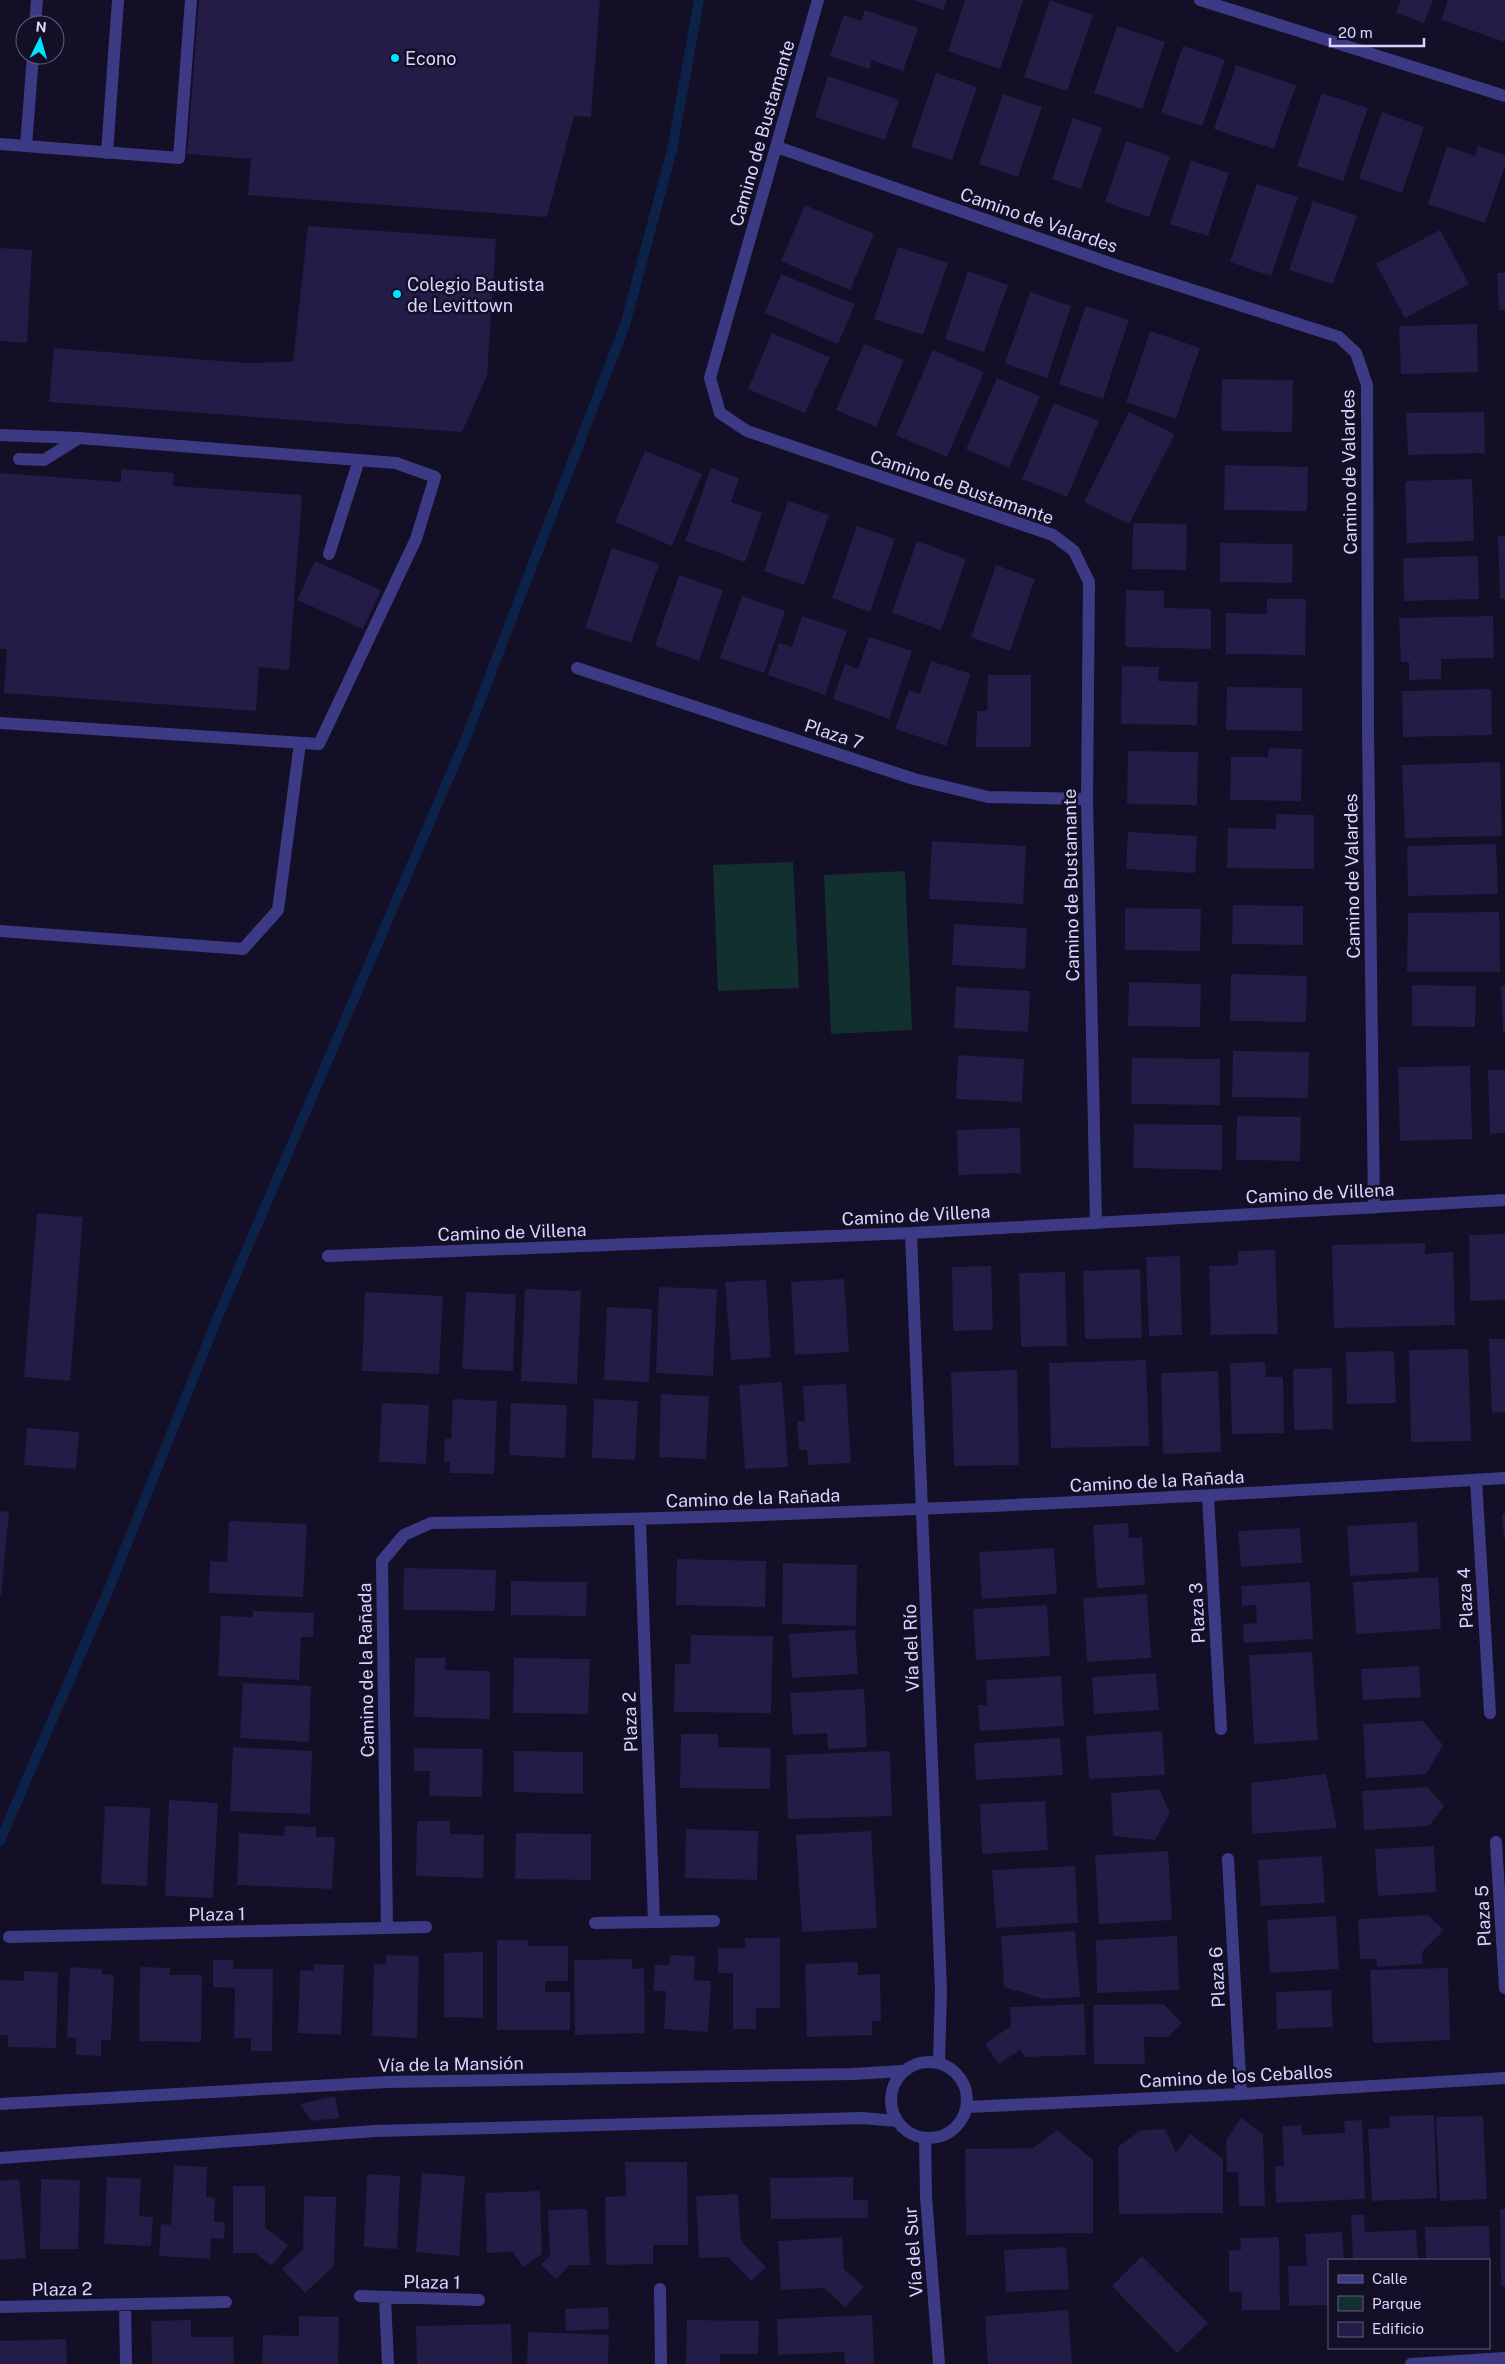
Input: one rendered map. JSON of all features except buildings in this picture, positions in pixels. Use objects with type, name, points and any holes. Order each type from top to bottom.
[{"type":"street","points":[[36,15],[37,0]]},
{"type":"street","points":[[107,152],[118,0]]},
{"type":"street","points":[[0,144],[180,158],[191,0]]},
{"type":"street","name":"Camino de Bustamante","points":[[818,0],[710,378],[720,413],[748,431],[1053,536],[1074,551],[1089,582],[1087,799],[1096,1223]]},
{"type":"street","points":[[1200,0],[1505,96]]},
{"type":"street","points":[[26,146],[32,65]]},
{"type":"street","name":"Camino de Valardes","points":[[777,147],[1121,268],[1339,337],[1356,353],[1367,385],[1368,730],[1374,1208]]},
{"type":"street","points":[[0,435],[79,438],[396,463],[435,477],[416,539],[319,744],[0,723]]},
{"type":"street","points":[[19,459],[44,460],[79,438]]},
{"type":"street","points":[[328,554],[359,460]]},
{"type":"street","name":"Plaza 7","points":[[577,668],[914,779],[988,797],[1087,799]]},
{"type":"street","points":[[0,931],[243,949],[278,910],[300,742]]},
{"type":"street","name":"Camino de Villena","points":[[328,1256],[911,1233],[1505,1200]]},
{"type":"street","name":"Vía del Río","points":[[911,1233],[941,1991],[939,2062]]},
{"type":"street","name":"Camino de la Rañada","points":[[386,1928],[382,1561],[404,1536],[431,1523],[640,1520],[923,1509],[1208,1496],[1505,1478]]},
{"type":"street","name":"Plaza 4","points":[[1476,1480],[1490,1713]]},
{"type":"street","name":"Plaza 3","points":[[1208,1496],[1221,1729]]},
{"type":"street","name":"Plaza 2","points":[[640,1520],[654,1922]]},
{"type":"street","name":"Plaza 5","points":[[1496,1842],[1505,1988]]},
{"type":"street","name":"Plaza 6","points":[[1228,1859],[1241,2094]]},
{"type":"street","points":[[595,1923],[714,1921]]},
{"type":"street","name":"Plaza 1","points":[[10,1936],[426,1927]]},
{"type":"street","points":[[920,2062],[939,2062],[956,2071],[962,2079],[967,2088],[968,2107],[962,2120],[953,2131],[939,2137],[925,2138],[909,2132],[897,2121],[891,2104],[893,2085],[903,2071],[920,2062]]},
{"type":"street","name":"Vía de la Mansión","points":[[0,2104],[387,2082],[853,2074],[903,2071]]},
{"type":"street","name":"Camino de los Ceballos","points":[[968,2107],[1241,2094],[1505,2078]]},
{"type":"street","points":[[0,2158],[375,2131],[862,2118],[897,2121]]},
{"type":"street","name":"Vía del Sur","points":[[925,2138],[926,2197],[939,2364]]},
{"type":"street","points":[[660,2289],[661,2364]]},
{"type":"street","name":"Plaza 1","points":[[360,2296],[479,2300]]},
{"type":"street","name":"Plaza 1","points":[[385,2298],[388,2364]]},
{"type":"street","name":"Plaza 2","points":[[0,2308],[226,2302]]},
{"type":"street","points":[[125,2305],[126,2364]]},
{"type":"street","points":[[1411,2364],[1505,2358]]},
{"type":"green space","points":[[793,862],[799,988],[718,991],[713,865]]},
{"type":"green space","points":[[905,871],[912,1030],[831,1034],[824,875]]},
{"type":"waterway","points":[[0,1841],[108,1591],[219,1314],[465,740],[625,325],[672,150],[699,0]]},
{"type":"place","name":"Econo","points":[[395,58]]},
{"type":"place","name":"Colegio Bautista de Levittown","points":[[397,294]]}]
